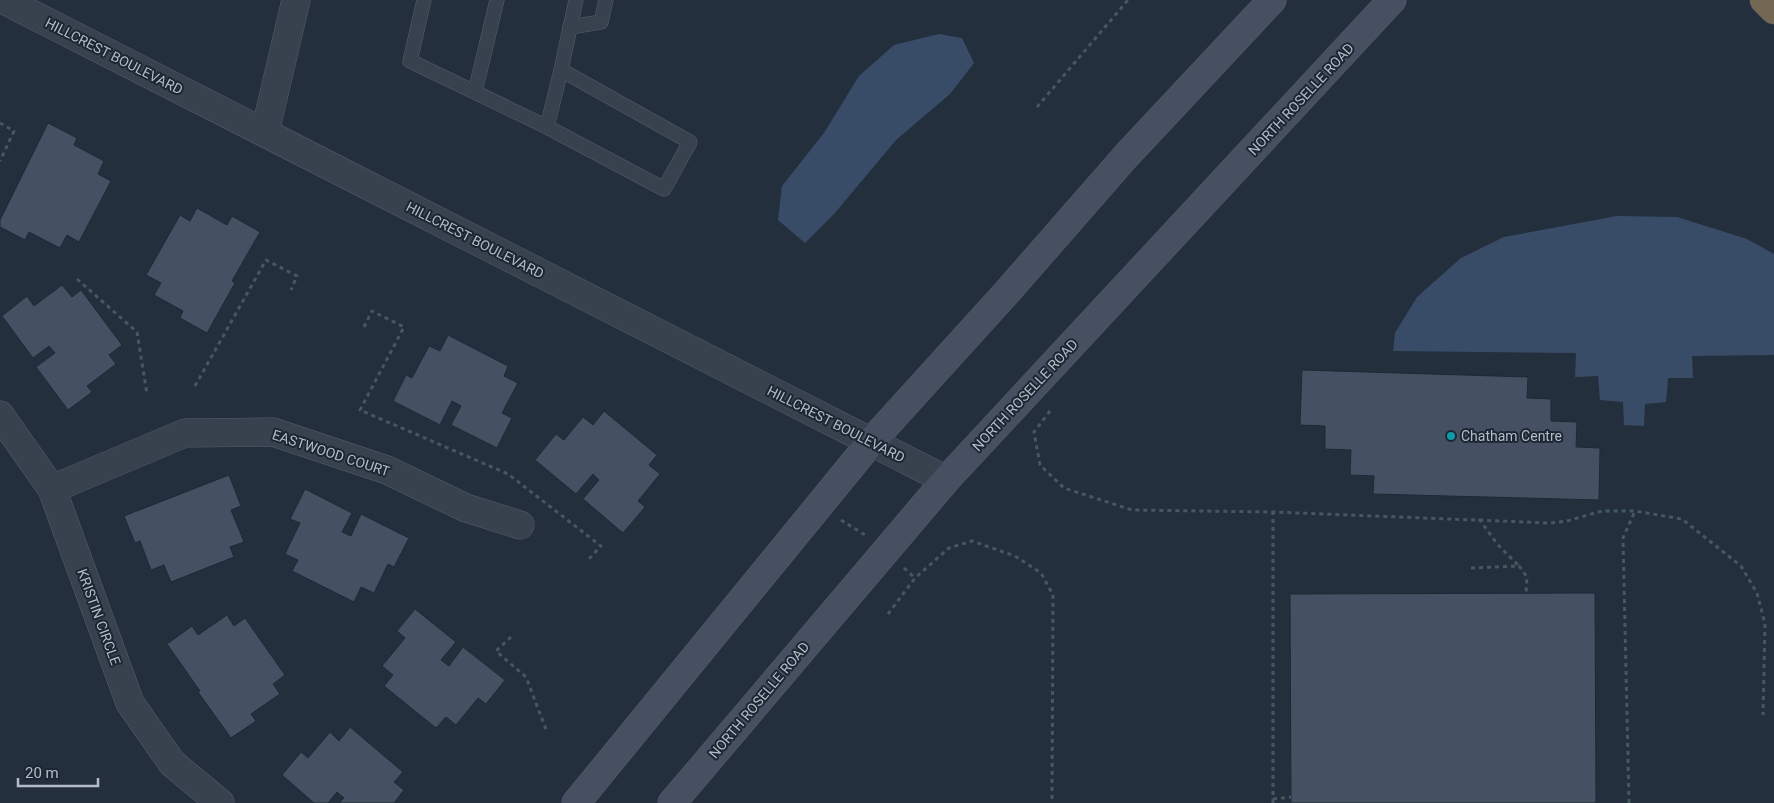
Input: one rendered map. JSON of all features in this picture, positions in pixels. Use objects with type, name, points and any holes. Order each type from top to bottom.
[{"type":"highway","points":[[1764,0],[1774,10]]},
{"type":"main road","points":[[576,803],[871,442],[1008,291],[1126,156],[1272,0]]},
{"type":"main road","name":"NORTH ROSELLE ROAD","points":[[672,803],[946,480],[1392,0]]},
{"type":"street","name":"HILLCREST BOULEVARD","points":[[4,0],[946,480]]},
{"type":"street","points":[[265,132],[296,0]]},
{"type":"street","name":"KRISTIN CIRCLE","points":[[0,415],[52,489],[130,703],[172,763],[220,803]]},
{"type":"street","name":"EASTWOOD COURT","points":[[52,489],[185,433],[273,432],[387,470],[466,508],[520,525]]},
{"type":"lane","points":[[424,0],[410,61],[548,126],[664,189],[690,142],[561,70]]},
{"type":"lane","points":[[476,92],[497,0]]},
{"type":"lane","points":[[548,126],[576,0]]},
{"type":"lane","points":[[570,27],[601,22],[606,0]]},
{"type":"path","points":[[1037,108],[1128,0]]},
{"type":"path","points":[[0,123],[14,131],[0,161]]},
{"type":"path","points":[[195,386],[266,260],[297,276],[291,290]]},
{"type":"path","points":[[78,279],[137,332],[146,394]]},
{"type":"path","points":[[364,327],[372,311],[404,326],[360,410],[508,474],[600,546],[588,560]]},
{"type":"path","points":[[1051,410],[1034,432],[1040,465],[1064,488],[1132,510],[1273,512],[1550,523],[1567,521],[1602,511],[1635,510],[1682,519],[1741,566],[1758,593],[1765,624],[1763,715]]},
{"type":"path","points":[[818,506],[855,527],[886,551],[915,578]]},
{"type":"path","points":[[1629,803],[1623,538],[1635,510]]},
{"type":"path","points":[[1273,512],[1273,801],[1291,797]]},
{"type":"path","points":[[1479,520],[1527,577],[1526,593]]},
{"type":"path","points":[[888,614],[915,578],[949,548],[972,541],[1014,556],[1041,573],[1053,595],[1052,803]]},
{"type":"path","points":[[1471,568],[1519,566]]},
{"type":"path","points":[[511,637],[496,651],[526,677],[547,732]]},
{"type":"water","points":[[939,34],[962,38],[974,63],[950,94],[896,140],[834,214],[805,243],[778,220],[782,186],[824,133],[859,76],[894,45]]},
{"type":"water","points":[[1617,216],[1677,217],[1747,239],[1774,254],[1774,355],[1692,356],[1693,378],[1668,378],[1666,402],[1645,404],[1644,426],[1624,425],[1623,402],[1600,400],[1598,376],[1575,377],[1576,353],[1393,351],[1395,333],[1417,297],[1461,258],[1504,237]]},
{"type":"building","points":[[48,123],[77,138],[74,145],[104,161],[98,174],[111,181],[79,242],[67,235],[60,248],[29,232],[25,240],[0,227],[0,220]]},
{"type":"building","points":[[197,208],[227,225],[232,216],[260,232],[232,281],[235,283],[207,333],[180,318],[183,311],[154,295],[161,283],[146,275],[180,215],[190,221]]},
{"type":"building","points":[[62,285],[72,297],[81,290],[122,345],[109,355],[116,364],[87,386],[92,392],[68,410],[36,367],[55,353],[49,346],[33,358],[2,316],[27,296],[34,306]]},
{"type":"building","points":[[448,335],[508,366],[504,376],[518,383],[502,413],[512,418],[497,448],[451,425],[461,406],[452,401],[440,425],[393,401],[406,375],[412,378],[429,346],[440,351]]},
{"type":"building","name":"Chatham Centre","points":[[1302,370],[1528,377],[1527,398],[1551,399],[1551,421],[1577,422],[1576,447],[1600,448],[1599,500],[1373,494],[1374,476],[1350,475],[1351,450],[1325,449],[1325,426],[1300,425]]},
{"type":"building","points":[[604,411],[657,455],[649,465],[660,474],[638,501],[645,507],[623,533],[583,499],[599,480],[593,474],[576,494],[535,460],[556,434],[564,440],[583,417],[593,425]]},
{"type":"building","points":[[229,475],[241,506],[231,510],[244,542],[230,547],[234,557],[171,582],[164,565],[151,570],[140,541],[135,543],[124,516]]},
{"type":"building","points":[[305,489],[352,513],[342,532],[351,536],[361,514],[409,538],[394,567],[388,564],[374,593],[361,587],[354,602],[292,571],[298,560],[285,554],[300,523],[290,519]]},
{"type":"building","points":[[1595,593],[1596,803],[1291,803],[1290,594]]},
{"type":"building","points":[[415,609],[456,642],[441,660],[449,666],[463,647],[505,680],[486,704],[478,698],[456,725],[446,717],[436,728],[384,686],[393,675],[382,666],[405,638],[397,631]]},
{"type":"building","points":[[227,615],[234,626],[245,618],[285,675],[273,684],[280,694],[251,714],[256,721],[231,738],[167,644],[192,626],[198,635]]},
{"type":"building","points":[[350,727],[403,772],[394,782],[404,790],[394,803],[339,803],[344,798],[337,792],[328,803],[314,803],[282,775],[301,752],[308,758],[330,732],[339,741]]},
{"type":"place","name":"Chatham Centre","points":[[1451,436]]}]
